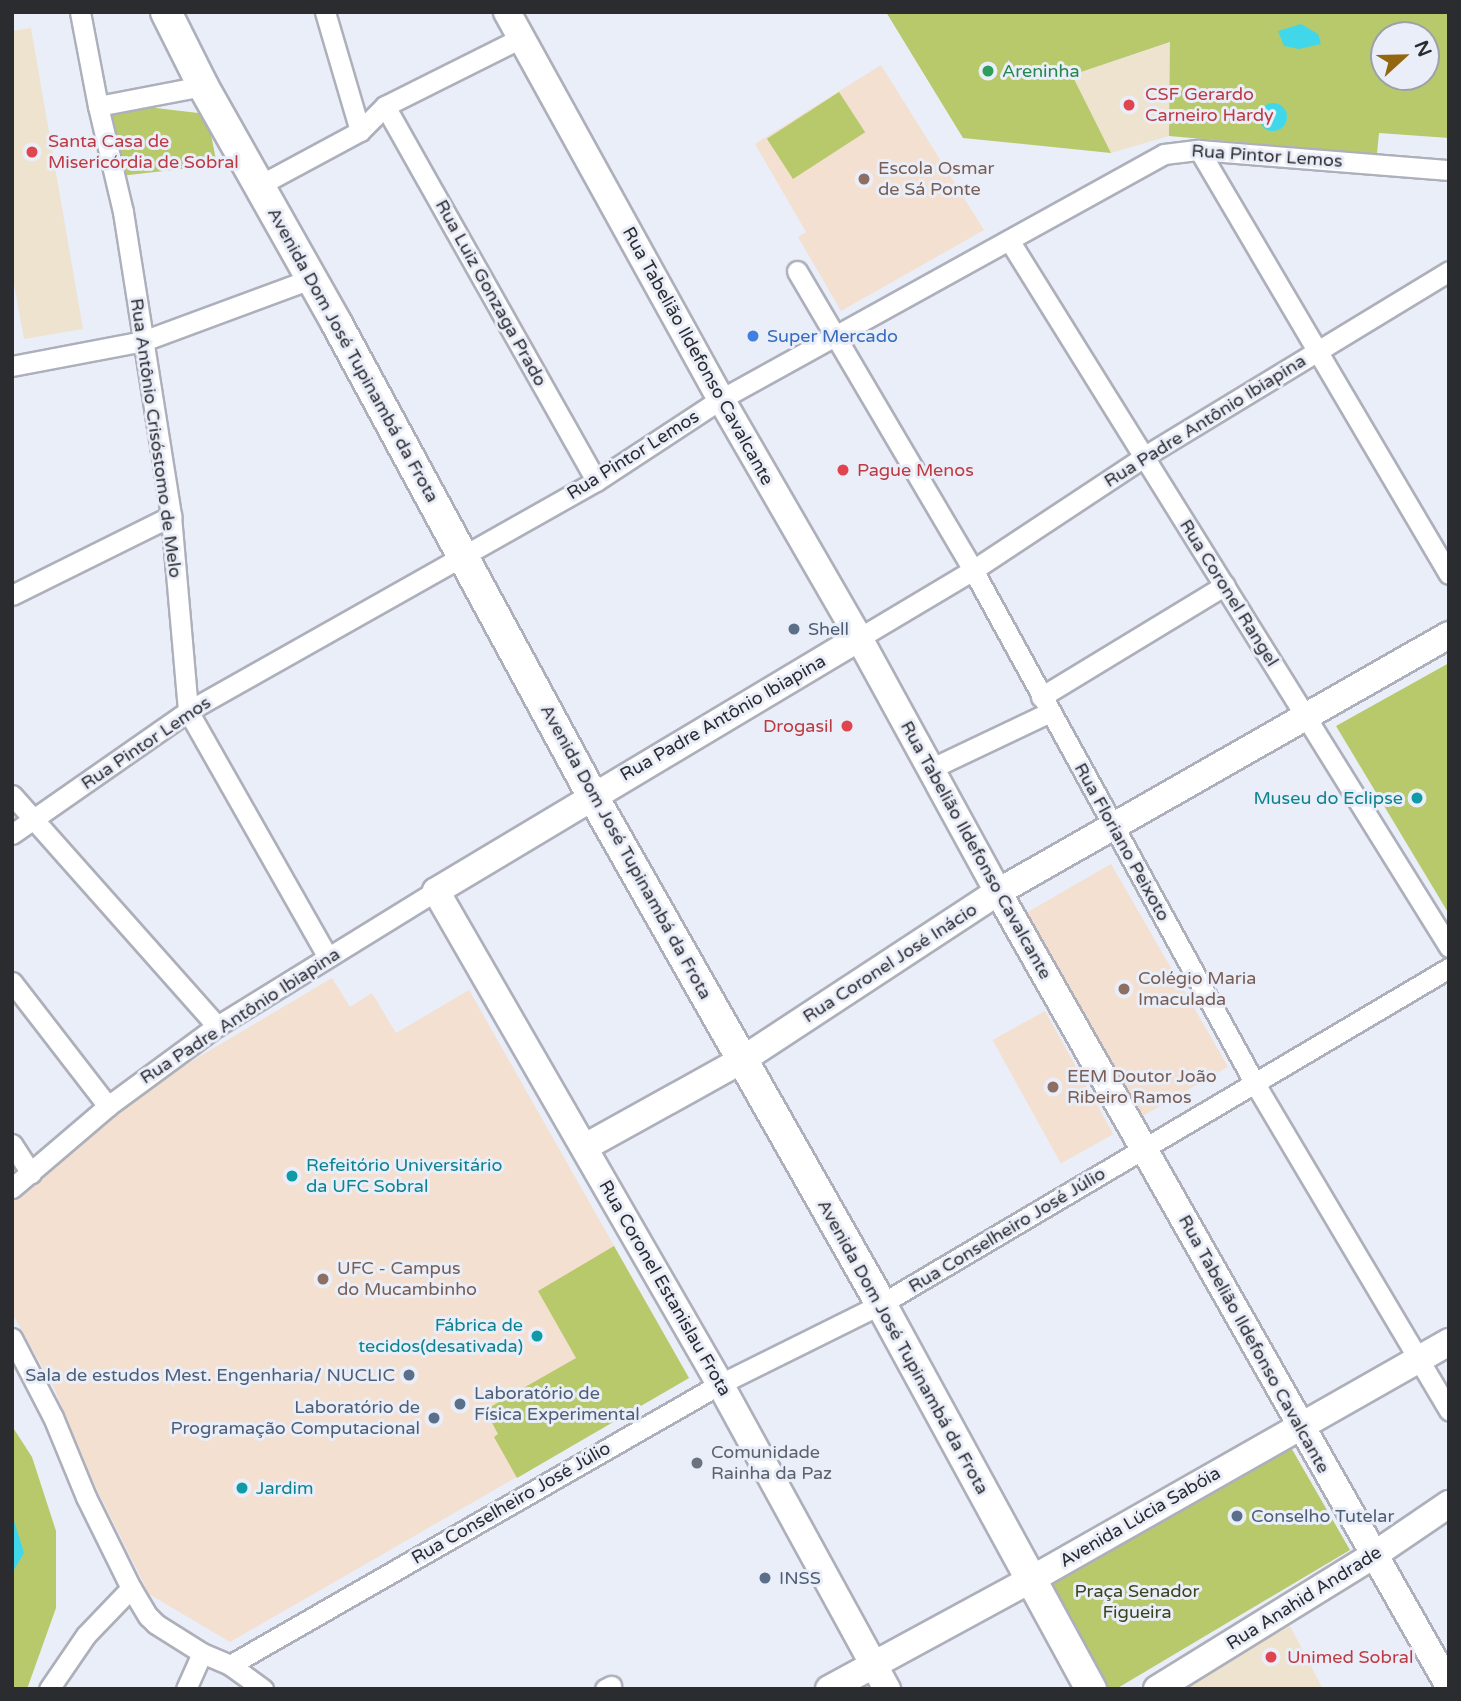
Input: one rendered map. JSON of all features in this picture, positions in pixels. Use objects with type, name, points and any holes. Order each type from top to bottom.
[{"type":"main road","name":"Avenida Dom José Tupinambá da Frota","points":[[166,12],[203,86],[463,554],[592,795],[881,1304],[1091,1689]]},
{"type":"main road","name":"Rua Tabelião Ildefonso Cavalcante","points":[[507,12],[721,399],[859,638],[1298,1425],[1449,1686]]},
{"type":"main road","name":"Rua Coronel José Inácio","points":[[585,1147],[742,1060],[999,892],[1449,635]]},
{"type":"main road","name":"Rua Padre Antônio Ibiapina","points":[[436,891],[592,795],[859,638]]},
{"type":"main road","name":"Rua Coronel Estanislau Frota","points":[[436,891],[720,1384],[887,1689]]},
{"type":"main road","name":"Avenida Lúcia Sabóia","points":[[829,1689],[1032,1580],[1298,1425],[1449,1342]]},
{"type":"main road","name":"Rua Anahid Andrade","points":[[1157,1689],[1374,1555],[1449,1504]]},
{"type":"street","name":"Rua Antônio Crisóstomo de Melo","points":[[80,12],[97,106],[123,212],[144,341],[171,516],[188,711],[328,957]]},
{"type":"street","points":[[325,12],[360,131]]},
{"type":"street","points":[[258,186],[360,131],[385,106],[521,38]]},
{"type":"street","points":[[97,106],[203,86]]},
{"type":"street","name":"Rua Luiz Gonzaga Prado","points":[[385,106],[596,481]]},
{"type":"street","name":"Rua Pintor Lemos","points":[[12,834],[188,711],[596,481],[721,399],[1156,157],[1179,150],[1199,150],[1449,170]]},
{"type":"street","points":[[1199,150],[1316,353],[1449,574]]},
{"type":"street","name":"Rua Coronel Rangel","points":[[1009,240],[1449,947]]},
{"type":"street","name":"Rua Floriano Peixoto","points":[[797,271],[973,570],[1254,1082],[1449,1411]]},
{"type":"street","name":"Rua Padre Antônio Ibiapina","points":[[859,638],[973,570],[1145,456],[1449,271]]},
{"type":"street","points":[[12,366],[144,341],[311,279]]},
{"type":"street","points":[[12,595],[171,516]]},
{"type":"street","points":[[930,769],[1045,704],[1225,585]]},
{"type":"street","points":[[12,795],[217,1027]]},
{"type":"street","name":"Rua Padre Antônio Ibiapina","points":[[12,1188],[108,1106],[217,1027],[436,891]]},
{"type":"street","name":"Rua Conselheiro José Júlio","points":[[230,1665],[720,1384],[881,1304],[1449,968]]},
{"type":"street","points":[[12,982],[108,1106]]},
{"type":"street","points":[[12,1144],[32,1173]]},
{"type":"street","points":[[12,1338],[53,1417],[86,1497],[131,1588],[156,1624],[202,1653],[230,1665],[263,1689]]},
{"type":"street","points":[[49,1689],[86,1635],[131,1588]]},
{"type":"street","points":[[186,1689],[202,1653]]},
{"type":"shaded area","name":"Santa Casa de Misericórdia de Sobral","points":[[31,28],[83,329],[24,339],[12,273],[12,31]]},
{"type":"shaded area","name":"CSF Gerardo Carneiro Hardy","points":[[1171,42],[1169,136],[1111,153],[1072,75]]},
{"type":"shaded area","name":"Escola Osmar de Sá Ponte","points":[[881,65],[984,230],[841,311],[798,237],[806,232],[755,144]]},
{"type":"shaded area","name":"Colégio Maria Imaculada","points":[[1111,864],[1228,1067],[1143,1116],[1026,913]]},
{"type":"shaded area","name":"UFC - Campus do Mucambinho","points":[[332,978],[350,1007],[372,993],[396,1033],[469,990],[689,1378],[230,1642],[149,1594],[93,1482],[54,1388],[12,1313],[12,1194],[106,1119],[192,1061]]},
{"type":"shaded area","name":"EEM Doutor João Ribeiro Ramos","points":[[1045,1011],[1113,1134],[1061,1163],[993,1040]]},
{"type":"shaded area","name":"Unimed Sobral","points":[[1290,1626],[1323,1689],[1178,1689]]},
{"type":"green space","points":[[886,12],[1449,12],[1449,138],[1379,133],[1377,154],[1169,136],[1170,42],[1072,75],[1111,153],[963,138]]},
{"type":"green space","points":[[839,92],[865,132],[793,179],[767,139]]},
{"type":"green space","points":[[130,105],[207,114],[217,165],[111,177],[104,110]]},
{"type":"green space","points":[[1449,663],[1449,914],[1336,726]]},
{"type":"green space","points":[[614,1246],[689,1378],[517,1478],[494,1437],[498,1434],[485,1410],[576,1358],[538,1291]]},
{"type":"green space","points":[[12,1426],[32,1457],[56,1531],[56,1608],[27,1689],[12,1689]]},
{"type":"green space","name":"Praça Senador Figueira","points":[[1289,1444],[1350,1550],[1116,1689],[1107,1689],[1044,1583]]},
{"type":"water","points":[[1301,24],[1318,34],[1321,44],[1299,49],[1284,46],[1278,31]]},
{"type":"water","points":[[1273,103],[1283,107],[1287,117],[1283,127],[1273,131],[1263,127],[1259,117],[1263,107]]},
{"type":"water","points":[[12,1514],[24,1553],[12,1573]]},
{"type":"place","name":"Areninha","points":[[988,71]]},
{"type":"place","name":"CSF Gerardo Carneiro Hardy","points":[[1129,105]]},
{"type":"place","name":"Santa Casa de Misericórdia de Sobral","points":[[32,152]]},
{"type":"place","name":"Escola Osmar de Sá Ponte","points":[[864,179]]},
{"type":"place","name":"Super Mercado","points":[[753,336]]},
{"type":"place","name":"Pague Menos","points":[[843,470]]},
{"type":"place","name":"Shell","points":[[794,629]]},
{"type":"place","name":"Drogasil","points":[[847,726]]},
{"type":"place","name":"Museu do Eclipse","points":[[1417,798]]},
{"type":"place","name":"Colégio Maria Imaculada","points":[[1124,989]]},
{"type":"place","name":"EEM Doutor João Ribeiro Ramos","points":[[1053,1087]]},
{"type":"place","name":"Refeitório Universitário da UFC Sobral","points":[[292,1176]]},
{"type":"place","name":"UFC - Campus do Mucambinho","points":[[323,1279]]},
{"type":"place","name":"Fábrica de tecidos(desativada)","points":[[537,1336]]},
{"type":"place","name":"Sala de estudos Mest. Engenharia/ NUCLIC","points":[[409,1375]]},
{"type":"place","name":"Laboratório de Física Experimental","points":[[460,1404]]},
{"type":"place","name":"Laboratório de Programação Computacional","points":[[434,1418]]},
{"type":"place","name":"Comunidade Rainha da Paz","points":[[697,1463]]},
{"type":"place","name":"Jardim","points":[[242,1488]]},
{"type":"place","name":"Conselho Tutelar","points":[[1237,1516]]},
{"type":"place","name":"INSS","points":[[765,1578]]},
{"type":"place","name":"Unimed Sobral","points":[[1271,1657]]}]
